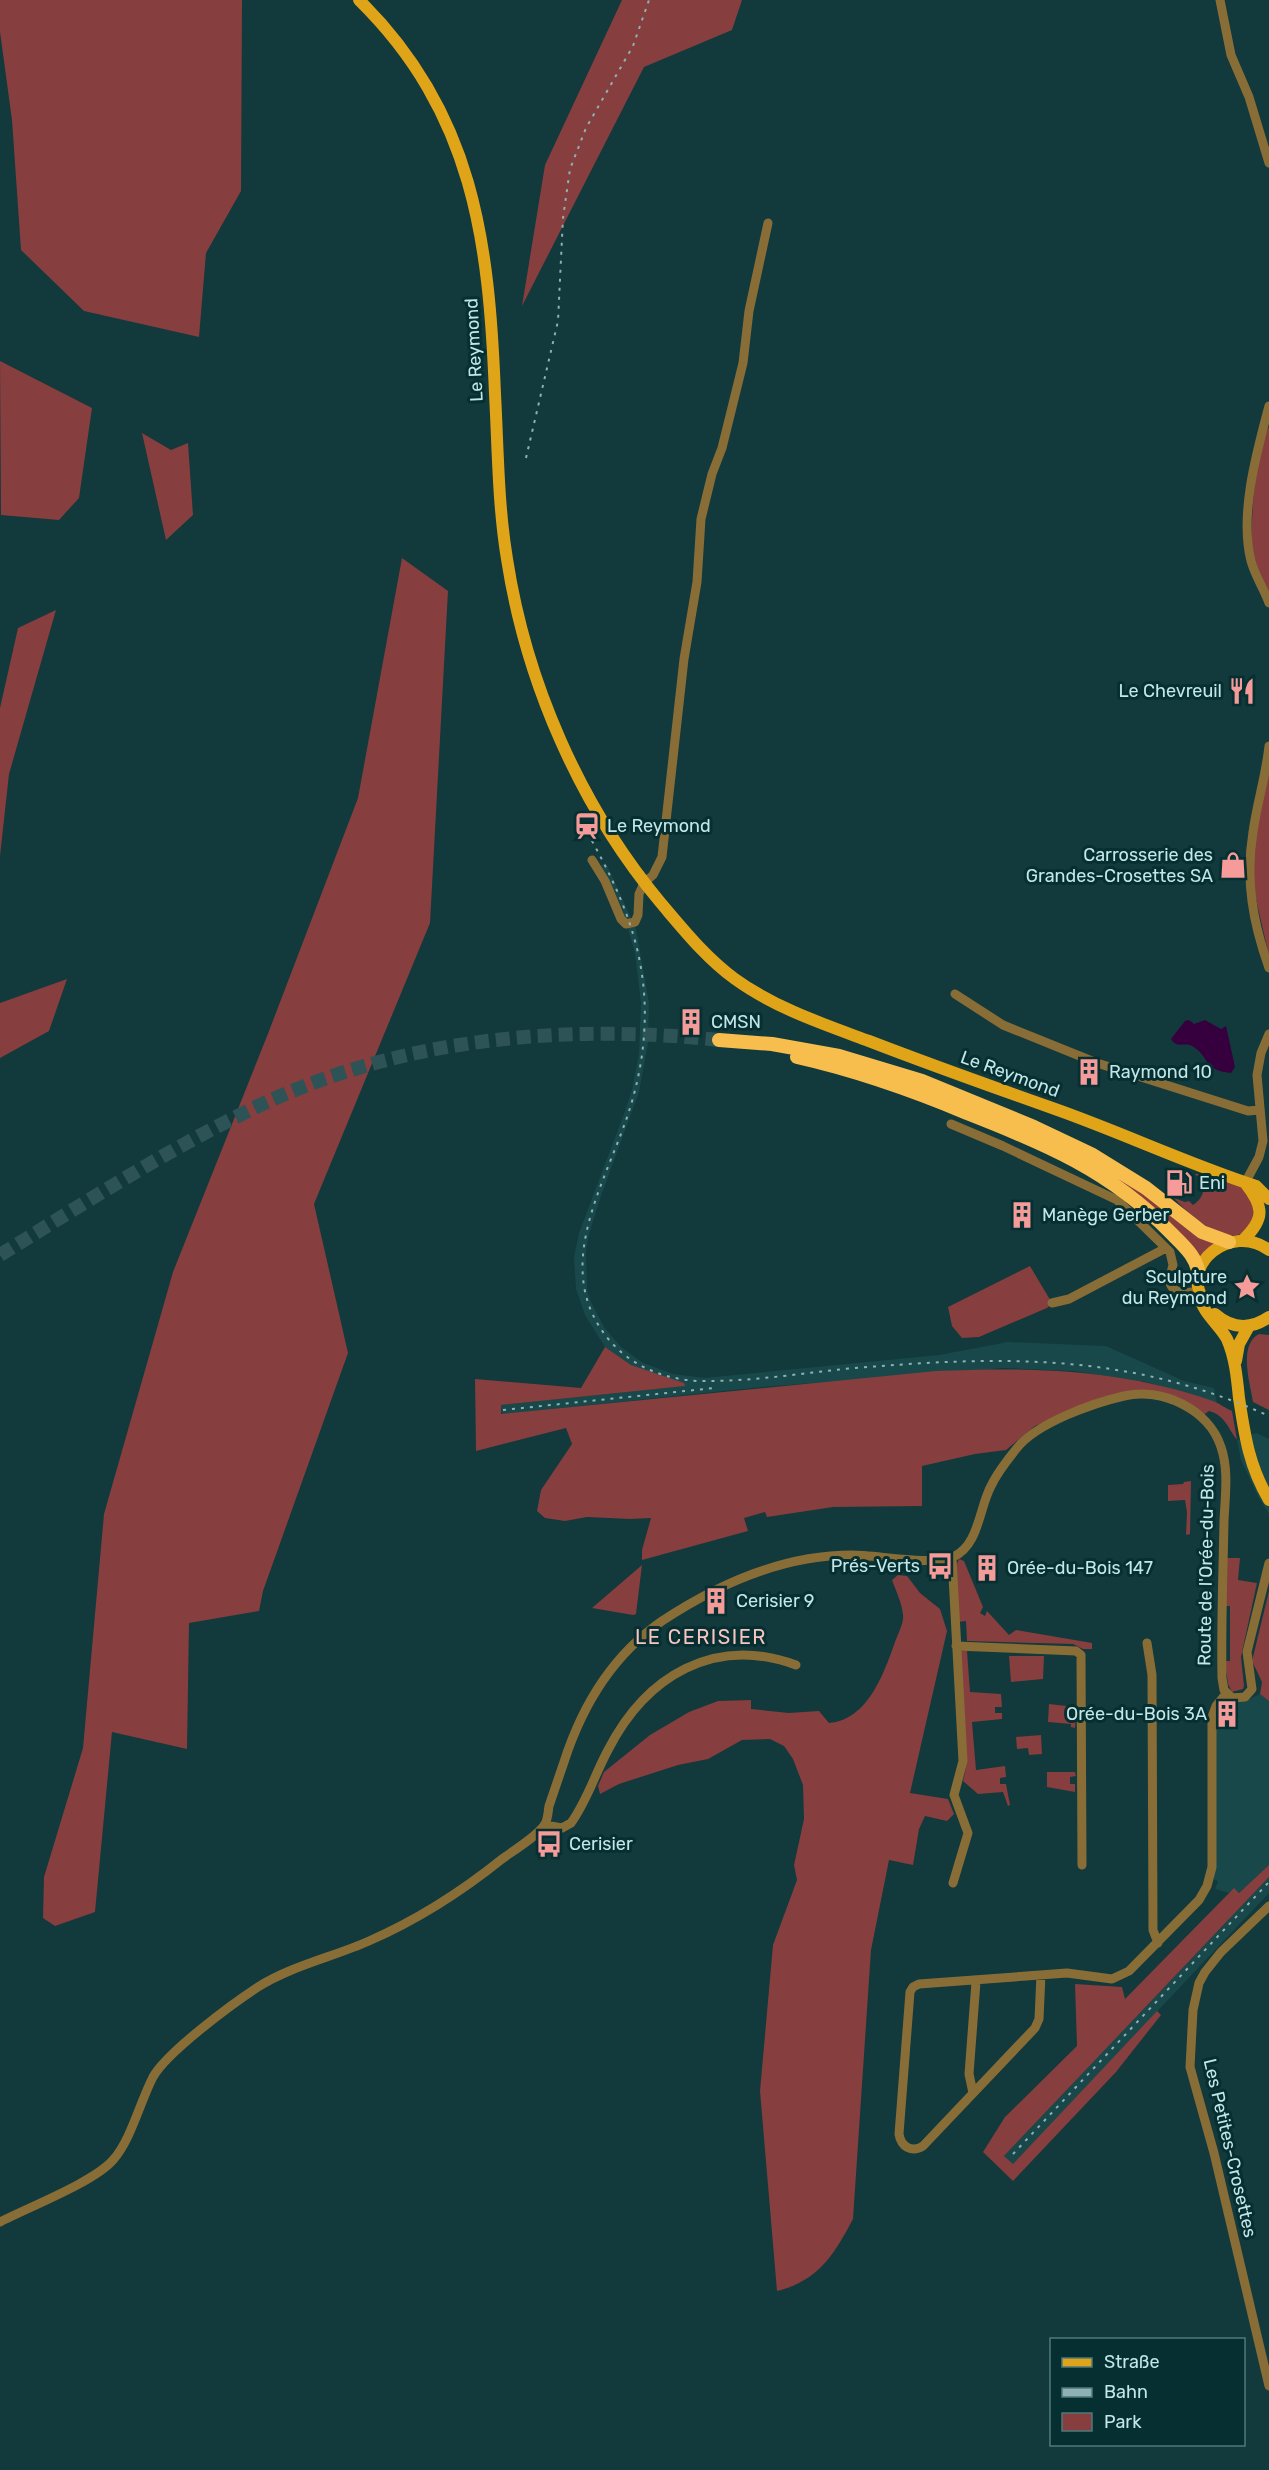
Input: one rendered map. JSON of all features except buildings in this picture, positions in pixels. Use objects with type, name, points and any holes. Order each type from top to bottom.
[{"type":"highway","points":[[1200,1288],[1198,1265],[1188,1251],[1142,1204],[1111,1180],[1062,1152],[938,1101],[859,1073],[719,1040],[772,1044],[839,1056],[922,1081],[1034,1127],[1091,1154],[1146,1188],[1202,1232],[1214,1238],[1236,1241]]},
{"type":"main road","name":"Le Reymond","points":[[359,0],[404,51],[430,90],[451,133],[467,175],[483,244],[489,291],[502,521],[518,614],[546,704],[573,764],[613,837],[644,883],[710,958],[732,978],[761,997],[806,1018],[1256,1186],[1269,1199]]},
{"type":"main road","points":[[1245,1183],[1257,1200],[1260,1211],[1256,1226],[1236,1241],[1211,1252],[1204,1262],[1200,1288],[1204,1309],[1227,1339],[1236,1368],[1249,1455],[1257,1479],[1269,1500]]},
{"type":"main road","points":[[1236,1241],[1260,1244],[1269,1250]]},
{"type":"main road","points":[[1200,1288],[1222,1320],[1238,1327],[1262,1322]]},
{"type":"main road","points":[[1236,1368],[1239,1344],[1262,1322]]},
{"type":"street","points":[[1220,0],[1231,55],[1249,97],[1269,163]]},
{"type":"street","points":[[592,860],[605,881],[621,919],[626,924],[635,922],[639,894],[644,883],[653,875],[662,857],[684,659],[697,582],[700,519],[712,474],[722,448],[744,363],[749,311],[768,223]]},
{"type":"street","points":[[1268,413],[1255,458],[1250,498],[1249,544],[1253,568],[1269,603]]},
{"type":"street","points":[[1269,746],[1252,833],[1249,872],[1254,919],[1269,968]]},
{"type":"street","points":[[955,994],[1003,1025],[1097,1063],[1248,1110],[1260,1110]]},
{"type":"street","points":[[1245,1183],[1266,1148],[1257,1087],[1258,1067],[1269,1034]]},
{"type":"street","points":[[951,1124],[1117,1200],[1166,1248],[1173,1261],[1168,1281],[1172,1289],[1184,1293],[1200,1288]]},
{"type":"street","points":[[1052,1303],[1069,1299],[1166,1248]]},
{"type":"street","name":"Route de l'Orée-du-Bois","points":[[952,1558],[962,1552],[968,1544],[990,1487],[1018,1447],[1029,1436],[1068,1415],[1130,1394],[1173,1400],[1186,1406],[1211,1427],[1220,1443],[1225,1464],[1221,1651],[1222,1678],[1226,1695]]},
{"type":"street","points":[[0,2222],[90,2177],[110,2164],[125,2141],[139,2104],[161,2064],[246,1995],[270,1980],[367,1942],[425,1914],[485,1873],[545,1825],[571,1739],[602,1680],[622,1655],[659,1623],[724,1586],[781,1564],[815,1557],[853,1555],[936,1560],[952,1558],[963,1761],[954,1795],[968,1833],[953,1883]]},
{"type":"street","points":[[1041,1975],[1037,2024],[921,2147],[911,2149],[902,2143],[899,2134],[911,1990],[920,1984],[976,1982],[1041,1975],[1073,1973],[1105,1979],[1117,1978],[1129,1971],[1194,1906],[1209,1879],[1213,1859],[1212,1717],[1216,1706],[1226,1695],[1232,1698],[1242,1698],[1252,1689],[1247,1652],[1269,1563]]},
{"type":"street","points":[[1147,1643],[1152,1675],[1153,1930],[1158,1943]]},
{"type":"street","points":[[956,1646],[1076,1651],[1081,1655],[1082,1865]]},
{"type":"street","points":[[545,1825],[562,1828],[571,1824],[608,1748],[622,1726],[648,1693],[670,1676],[697,1662],[743,1654],[781,1659],[796,1665]]},
{"type":"street","name":"Les Petites-Crosettes","points":[[1269,1906],[1221,1952],[1199,1983],[1193,2010],[1190,2067],[1214,2153],[1269,2386]]},
{"type":"street","points":[[973,2093],[969,2074],[976,1982]]},
{"type":"shaded area","points":[[606,863],[636,929],[649,1003],[648,1043],[639,1092],[601,1196],[586,1251],[587,1289],[590,1300],[604,1327],[621,1347],[643,1363],[673,1374],[704,1378],[939,1355],[1008,1342],[1106,1346],[1184,1381],[1214,1388],[1217,1403],[1146,1382],[1074,1371],[1004,1368],[762,1387],[502,1414],[501,1405],[684,1386],[631,1365],[605,1347],[585,1315],[576,1289],[574,1257],[579,1233],[624,1114],[632,1090],[639,1054],[641,1003],[635,953],[623,910],[601,865]]},
{"type":"shaded area","points":[[1189,1020],[1194,1024],[1205,1020],[1221,1029],[1226,1026],[1235,1067],[1231,1073],[1215,1069],[1192,1046],[1178,1045],[1173,1042],[1171,1039],[1185,1021]]},
{"type":"shaded area","points":[[1256,1433],[1269,1439],[1269,1514],[1241,1460],[1237,1440]]},
{"type":"shaded area","points":[[1260,1694],[1269,1701],[1269,1865],[1239,1893],[1234,1889],[1229,1893],[1215,1889],[1218,1881],[1213,1879],[1214,1717],[1228,1697],[1246,1701]]},
{"type":"shaded area","points":[[1269,1877],[1269,1893],[1013,2164],[1004,2156]]},
{"type":"green space","points":[[0,0],[242,0],[241,191],[206,253],[199,337],[84,311],[21,250],[12,120],[0,32]]},
{"type":"green space","points":[[622,0],[742,0],[732,30],[644,67],[522,306],[545,165]]},
{"type":"green space","points":[[0,361],[92,408],[79,498],[59,520],[1,515]]},
{"type":"green space","points":[[1269,427],[1269,596],[1255,563],[1252,541],[1257,467],[1264,436]]},
{"type":"green space","points":[[142,433],[171,450],[188,443],[193,515],[166,540]]},
{"type":"green space","points":[[402,558],[448,591],[430,923],[314,1204],[348,1353],[263,1591],[259,1611],[189,1623],[187,1749],[112,1732],[95,1912],[55,1926],[43,1918],[44,1877],[83,1748],[104,1514],[173,1272],[269,1031],[358,798]]},
{"type":"green space","points":[[56,610],[9,774],[0,856],[0,708],[18,628]]},
{"type":"green space","points":[[1269,771],[1269,956],[1253,886],[1255,830]]},
{"type":"green space","points":[[67,979],[49,1031],[0,1058],[0,1003]]},
{"type":"green space","points":[[1088,1158],[1131,1183],[1215,1245],[1202,1260],[1087,1161]]},
{"type":"green space","points":[[1195,1174],[1216,1176],[1245,1189],[1250,1196],[1257,1218],[1244,1232],[1236,1235],[1216,1232],[1196,1219],[1174,1198],[1189,1201],[1193,1205],[1202,1196],[1203,1175],[1198,1177]]},
{"type":"green space","points":[[1030,1266],[1052,1303],[1047,1308],[979,1337],[962,1338],[952,1326],[948,1307]]},
{"type":"green space","points":[[1259,1334],[1269,1335],[1269,1410],[1253,1402],[1248,1375],[1249,1347]]},
{"type":"green space","points":[[605,1347],[631,1365],[684,1383],[685,1386],[501,1405],[501,1414],[936,1371],[1042,1370],[1110,1376],[1144,1382],[1213,1401],[1232,1411],[1237,1440],[1223,1419],[1214,1413],[1209,1411],[1205,1414],[1177,1397],[1132,1390],[1070,1410],[1035,1426],[1006,1450],[975,1454],[922,1466],[922,1506],[833,1507],[767,1517],[765,1512],[744,1518],[748,1531],[642,1560],[642,1550],[651,1518],[587,1517],[565,1521],[545,1518],[537,1511],[541,1490],[572,1444],[566,1428],[476,1451],[475,1379],[581,1388]]},
{"type":"green space","points":[[1191,1481],[1190,1534],[1186,1535],[1185,1500],[1168,1501],[1168,1485]]},
{"type":"green space","points":[[1227,1558],[1240,1558],[1238,1580],[1257,1583],[1241,1657],[1244,1686],[1243,1689],[1232,1692],[1228,1684],[1225,1661],[1230,1661],[1230,1606],[1225,1606]]},
{"type":"green space","points":[[959,1559],[964,1561],[983,1607],[980,1613],[985,1616],[987,1611],[1009,1635],[1016,1630],[1092,1643],[1092,1649],[1083,1649],[1073,1644],[967,1641],[966,1621],[957,1622],[956,1566]]},
{"type":"green space","points":[[642,1565],[636,1614],[592,1608]]},
{"type":"green space","points":[[898,1575],[907,1576],[920,1593],[940,1609],[947,1631],[910,1793],[948,1799],[954,1814],[947,1821],[925,1816],[919,1829],[913,1865],[889,1860],[871,1950],[853,2219],[839,2244],[823,2265],[804,2281],[777,2291],[760,2091],[773,1945],[797,1880],[794,1865],[804,1819],[803,1785],[793,1759],[784,1746],[770,1739],[742,1740],[708,1759],[678,1765],[619,1784],[600,1794],[598,1786],[604,1772],[650,1735],[689,1712],[718,1701],[751,1700],[751,1709],[789,1713],[819,1711],[829,1723],[843,1720],[854,1713],[864,1704],[880,1680],[902,1625],[899,1597],[892,1580]]},
{"type":"green space","points":[[1269,1591],[1269,1701],[1260,1694],[1262,1682],[1252,1661]]},
{"type":"green space","points":[[959,1651],[967,1651],[970,1692],[1001,1694],[1002,1707],[995,1707],[995,1713],[1002,1713],[1002,1719],[972,1722],[976,1770],[1005,1766],[1006,1777],[1000,1778],[1000,1784],[1006,1784],[1010,1805],[1008,1806],[1003,1792],[978,1794],[963,1781],[966,1768]]},
{"type":"green space","points":[[1009,1656],[1044,1656],[1043,1679],[1011,1682]]},
{"type":"green space","points":[[1049,1704],[1075,1707],[1075,1711],[1070,1711],[1070,1716],[1076,1717],[1075,1728],[1071,1727],[1071,1724],[1048,1722]]},
{"type":"green space","points":[[1041,1735],[1042,1754],[1029,1755],[1028,1748],[1017,1749],[1016,1737]]},
{"type":"green space","points":[[1047,1772],[1075,1772],[1076,1776],[1070,1777],[1070,1784],[1075,1784],[1075,1792],[1047,1787]]},
{"type":"green space","points":[[1269,1865],[1269,1877],[1004,2156],[1013,2164],[1157,2011],[1161,2015],[1116,2072],[1013,2181],[983,2152],[1005,2117],[1077,2046],[1075,1984],[1122,1987],[1125,1999],[1234,1888],[1239,1893]]},
{"type":"tunnel","points":[[0,1255],[124,1179],[220,1125],[307,1085],[364,1066],[421,1052],[480,1042],[540,1036],[659,1035],[719,1040]]},
{"type":"railway","points":[[526,458],[558,321],[563,218],[570,169],[586,128],[633,46],[649,0]]},
{"type":"railway","points":[[583,825],[610,875],[630,926],[638,951],[645,1006],[643,1046],[635,1091],[594,1205],[586,1233],[583,1261],[584,1288],[593,1315],[610,1341],[619,1350],[650,1370],[673,1378],[698,1381],[753,1379],[844,1369],[954,1362],[1060,1363],[1112,1369],[1164,1379],[1216,1395],[1269,1416]]},
{"type":"railway","points":[[503,1410],[714,1388]]},
{"type":"railway","points":[[1013,2154],[1269,1882]]},
{"type":"place","name":"Le Chevreuil","points":[[1242,691]]},
{"type":"place","name":"Le Reymond","points":[[587,826]]},
{"type":"place","name":"Carrosserie des Grandes-Crosettes SA","points":[[1233,865]]},
{"type":"place","name":"CMSN","points":[[691,1022]]},
{"type":"place","name":"Raymond 10","points":[[1089,1072]]},
{"type":"place","name":"Eni","points":[[1179,1183]]},
{"type":"place","name":"Manège Gerber","points":[[1022,1215]]},
{"type":"place","name":"Sculpture du Reymond","points":[[1247,1287]]},
{"type":"place","name":"Prés-Verts","points":[[940,1566]]},
{"type":"place","name":"Orée-du-Bois 147","points":[[987,1568]]},
{"type":"place","name":"Cerisier 9","points":[[716,1601]]},
{"type":"place","name":"Orée-du-Bois 3A","points":[[1227,1714]]},
{"type":"place","name":"Cerisier","points":[[549,1844]]},
{"type":"district","name":"LE CERISIER","points":[[701,1637]]}]
